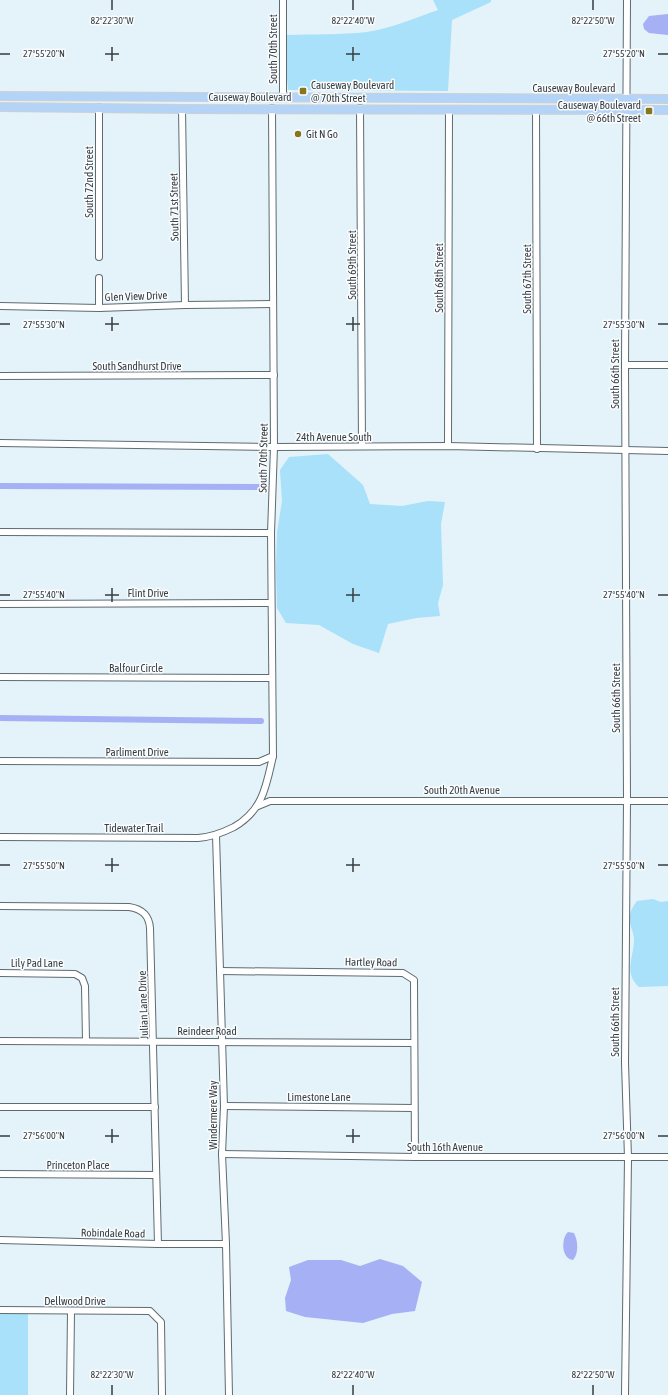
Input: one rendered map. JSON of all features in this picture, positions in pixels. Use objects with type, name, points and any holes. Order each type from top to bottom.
[{"type":"main road","name":"Causeway Boulevard","points":[[0,96],[668,99]]},
{"type":"main road","points":[[272,97],[272,108]]},
{"type":"main road","points":[[282,97],[283,108]]},
{"type":"main road","name":"Causeway Boulevard","points":[[0,107],[668,110]]},
{"type":"street","name":"South 70th Street","points":[[282,97],[283,0]]},
{"type":"street","name":"South 66th Street","points":[[624,1395],[628,1158],[625,1063],[627,800],[625,365],[627,0]]},
{"type":"street","name":"South 72nd Street","points":[[99,107],[99,257]]},
{"type":"street","name":"South 70th Street","points":[[258,806],[266,786],[273,756],[271,603],[271,533],[274,447],[272,108]]},
{"type":"street","name":"South 69th Street","points":[[360,108],[362,446]]},
{"type":"street","name":"South 71st Street","points":[[182,109],[185,305]]},
{"type":"street","name":"South 68th Street","points":[[448,446],[449,109]]},
{"type":"street","name":"South 67th Street","points":[[536,109],[537,449]]},
{"type":"street","points":[[99,278],[99,308]]},
{"type":"street","name":"Glen View Drive","points":[[0,306],[99,308],[273,304]]},
{"type":"street","points":[[625,365],[668,365]]},
{"type":"street","name":"South Sandhurst Drive","points":[[0,376],[274,375]]},
{"type":"street","name":"24th Avenue South","points":[[0,443],[274,447],[448,446],[668,451]]},
{"type":"street","points":[[0,532],[271,533]]},
{"type":"street","name":"Flint Drive","points":[[0,604],[271,603]]},
{"type":"street","name":"Balfour Circle","points":[[0,677],[272,678]]},
{"type":"street","name":"Parliment Drive","points":[[0,761],[259,762],[273,756]]},
{"type":"street","name":"South 20th Avenue","points":[[258,806],[270,800],[668,801]]},
{"type":"street","name":"Tidewater Trail","points":[[0,837],[198,838],[216,835],[246,820],[258,806]]},
{"type":"street","name":"Windermere Way","points":[[216,835],[224,1106],[222,1154],[226,1244],[229,1395]]},
{"type":"street","name":"Julian Lane Drive","points":[[0,906],[129,907],[143,911],[148,918],[150,924],[154,1041],[158,1244]]},
{"type":"street","name":"Hartley Road","points":[[220,971],[403,972],[414,980],[415,1156]]},
{"type":"street","name":"Lily Pad Lane","points":[[0,973],[75,974],[80,976],[85,986],[86,1041]]},
{"type":"street","name":"Reindeer Road","points":[[0,1041],[414,1043]]},
{"type":"street","name":"Limestone Lane","points":[[224,1106],[414,1108]]},
{"type":"street","points":[[0,1107],[155,1107]]},
{"type":"street","name":"South 16th Avenue","points":[[222,1154],[628,1158],[668,1157]]},
{"type":"street","name":"Princeton Place","points":[[0,1174],[156,1175]]},
{"type":"street","name":"Robindale Road","points":[[0,1240],[158,1244],[226,1244]]},
{"type":"street","name":"Dellwood Drive","points":[[0,1310],[150,1311],[161,1322],[162,1395]]},
{"type":"street","points":[[70,1395],[71,1311]]},
{"type":"shaded area","points":[[433,0],[491,0],[491,2],[452,20],[448,91],[288,90],[286,67],[287,35],[347,34],[385,28],[438,10]]},
{"type":"shaded area","points":[[328,454],[363,485],[370,504],[402,506],[428,501],[445,502],[441,524],[443,585],[438,603],[440,616],[416,618],[388,624],[379,653],[353,644],[319,625],[286,623],[277,608],[277,532],[282,501],[280,470],[289,457]]},
{"type":"shaded area","points":[[653,899],[661,902],[668,901],[668,986],[639,987],[631,976],[630,970],[634,939],[630,915],[632,908],[637,901]]},
{"type":"shaded area","points":[[0,1314],[28,1314],[28,1395],[0,1395]]},
{"type":"water","points":[[668,14],[668,35],[649,33],[644,29],[643,24],[649,16]]},
{"type":"water","points":[[568,1232],[574,1233],[577,1243],[577,1250],[573,1260],[566,1256],[563,1248],[564,1239]]},
{"type":"water","points":[[380,1259],[403,1266],[422,1282],[415,1311],[392,1314],[363,1323],[305,1317],[286,1311],[285,1298],[291,1280],[289,1267],[308,1260],[341,1260],[360,1266]]},
{"type":"waterway","points":[[0,486],[260,487]]},
{"type":"waterway","points":[[0,718],[261,721]]},
{"type":"place","name":"Causeway Boulevard @ 70th Street","points":[[303,91]]},
{"type":"place","name":"Causeway Boulevard @ 66th Street","points":[[649,111]]},
{"type":"place","name":"Git N Go","points":[[298,134]]}]
